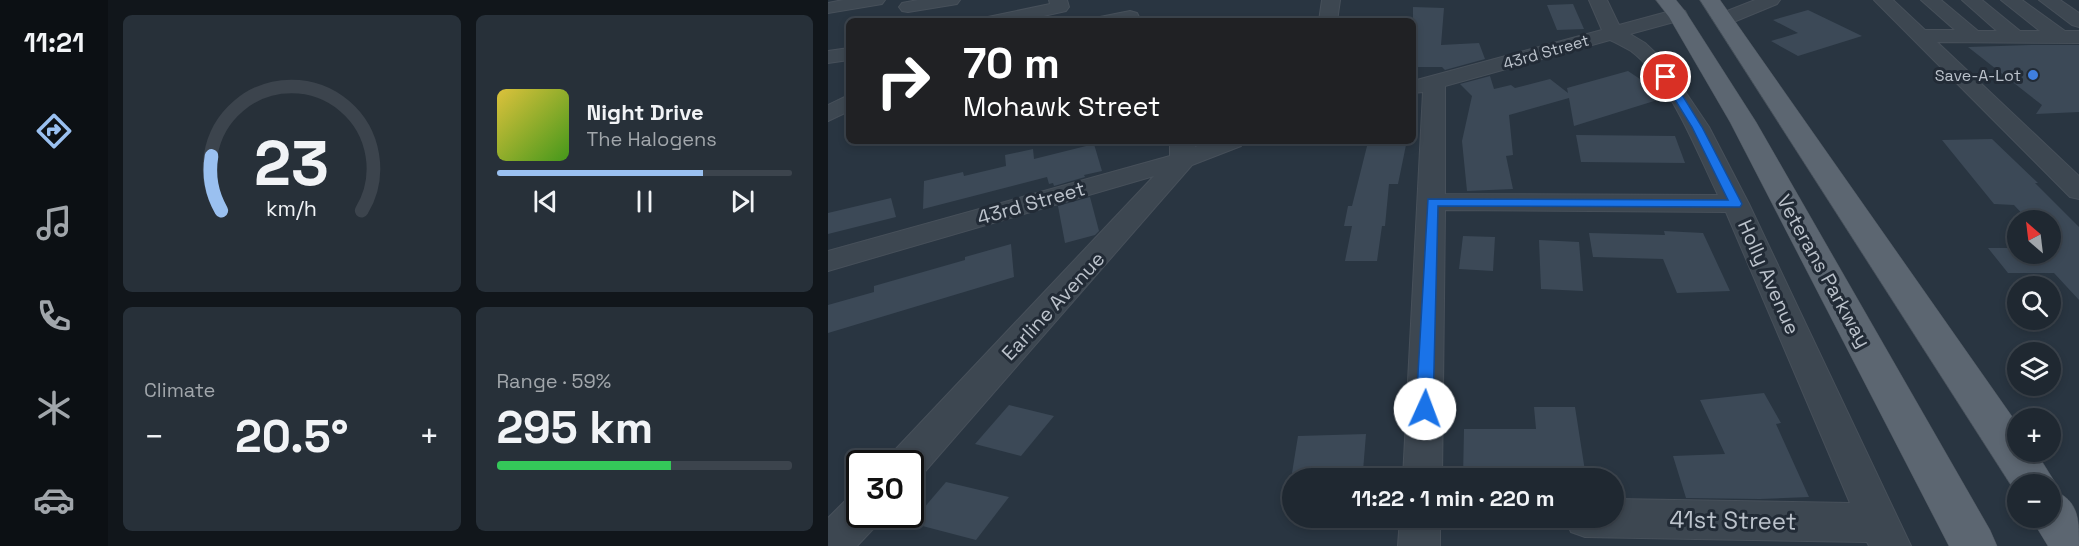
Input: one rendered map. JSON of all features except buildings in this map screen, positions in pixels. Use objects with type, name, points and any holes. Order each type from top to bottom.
[{"type":"main road","points":[[1718,6],[2027,474]]},
{"type":"main road","name":"Veterans Parkway","points":[[1672,8],[1743,122],[1974,546]]},
{"type":"main road","points":[[2061,526],[2075,546]]},
{"type":"street","points":[[828,8],[876,0]]},
{"type":"street","points":[[992,0],[995,18]]},
{"type":"street","points":[[1005,18],[1060,7],[1058,0]]},
{"type":"street","points":[[1328,18],[1331,0]]},
{"type":"street","points":[[1598,0],[1613,33]]},
{"type":"street","points":[[1882,0],[2079,190]]},
{"type":"street","points":[[1930,0],[1973,36]]},
{"type":"street","points":[[1971,0],[2016,36]]},
{"type":"street","points":[[2010,0],[2070,37]]},
{"type":"street","points":[[2048,0],[2079,21]]},
{"type":"street","points":[[1718,6],[1766,1]]},
{"type":"street","points":[[908,9],[958,4]]},
{"type":"street","name":"43rd Street","points":[[1423,85],[1613,33],[1672,8]]},
{"type":"street","name":"Holly Avenue","points":[[1613,33],[1638,47],[1658,66],[1697,127],[1736,204],[1885,534]]},
{"type":"street","points":[[1920,36],[2070,37]]},
{"type":"street","points":[[828,57],[846,54]]},
{"type":"street","points":[[1422,468],[1432,202],[1423,85]]},
{"type":"street","points":[[828,114],[846,104]]},
{"type":"street","name":"43rd Street","points":[[828,261],[1183,151],[1217,144]]},
{"type":"street","name":"Earline Avenue","points":[[919,450],[1183,151]]},
{"type":"street","points":[[1432,202],[1736,204]]},
{"type":"street","name":"41st Street","points":[[1624,520],[1885,534]]},
{"type":"street","points":[[829,546],[846,528]]},
{"type":"street","points":[[1419,546],[1420,528]]},
{"type":"place","name":"Save-A-Lot","points":[[2033,75]]},
{"type":"route","points":[[1425,409],[1432,202],[1736,204],[1697,127],[1666,77]]}]
